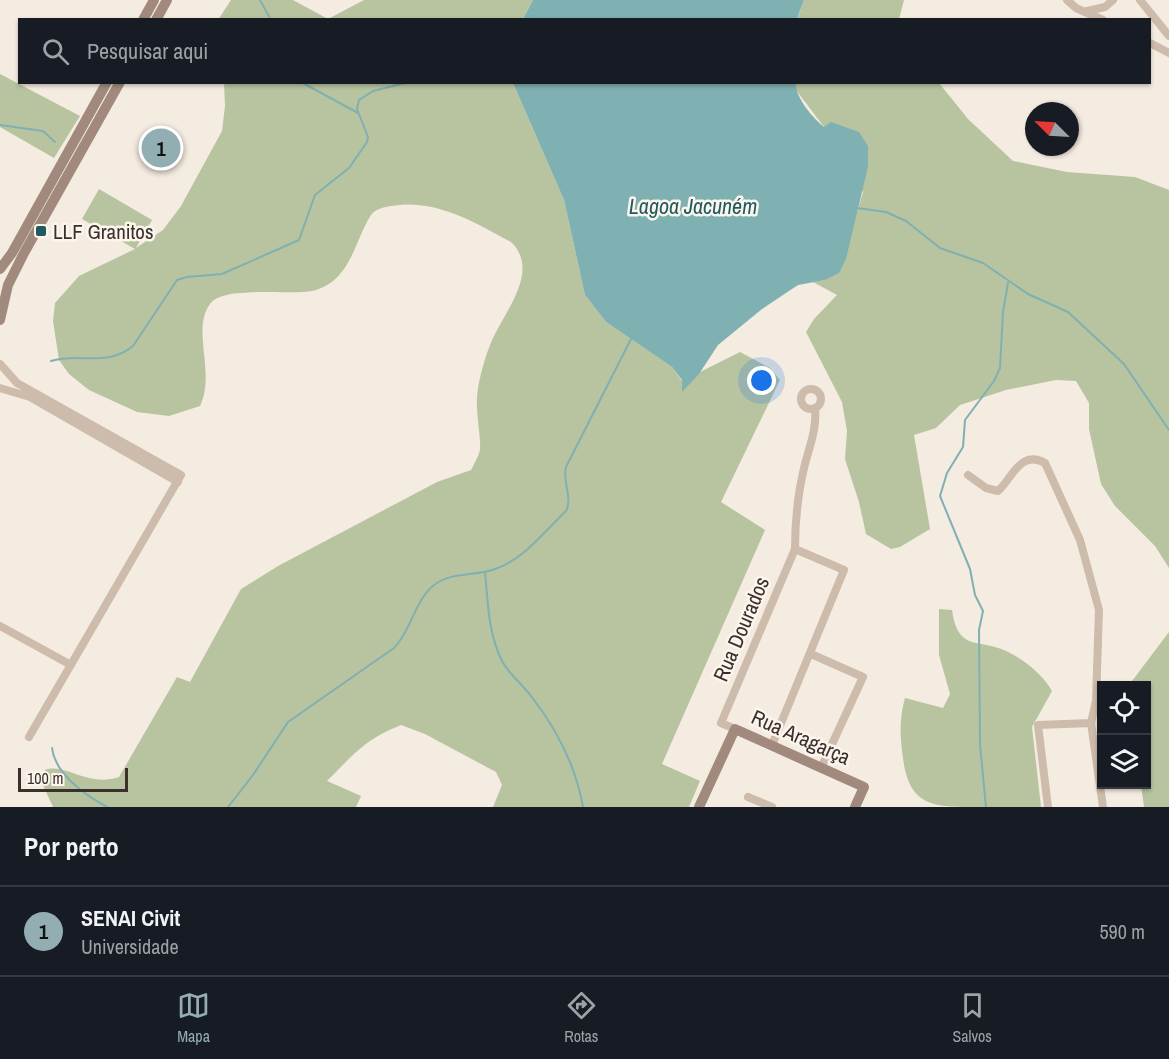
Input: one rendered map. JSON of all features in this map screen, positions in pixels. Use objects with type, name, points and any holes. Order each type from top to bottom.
[{"type":"street","points":[[144,18],[154,0]]},
{"type":"street","points":[[157,18],[167,0]]},
{"type":"street","points":[[1067,0],[1076,8],[1099,18]]},
{"type":"street","points":[[1086,11],[1096,11],[1113,0]]},
{"type":"street","points":[[1140,0],[1169,36]]},
{"type":"street","points":[[1151,44],[1169,53]]},
{"type":"street","points":[[0,269],[12,253],[106,84]]},
{"type":"street","points":[[0,320],[8,285],[20,261],[119,84]]},
{"type":"street","points":[[0,364],[17,383],[180,479]]},
{"type":"street","points":[[0,388],[30,398],[180,479]]},
{"type":"street","points":[[772,745],[844,570],[795,549],[795,521],[805,465],[816,423],[815,408]]},
{"type":"street","points":[[968,475],[986,488],[998,491],[1013,469],[1028,461],[1039,459],[1051,470],[1080,540],[1099,610],[1096,701],[1090,723],[1103,807]]},
{"type":"street","points":[[28,737],[180,479]]},
{"type":"street","name":"Rua Dourados","points":[[721,723],[795,549]]},
{"type":"street","points":[[0,626],[71,665]]},
{"type":"street","points":[[811,654],[862,677],[821,768]]},
{"type":"street","name":"Rua Aragarça","points":[[721,723],[864,787],[855,807]]},
{"type":"street","points":[[1048,807],[1038,725],[1090,723]]},
{"type":"street","points":[[699,807],[735,729]]},
{"type":"street","points":[[748,797],[772,807]]},
{"type":"green space","points":[[231,0],[293,0],[326,18],[219,18]]},
{"type":"green space","points":[[364,0],[533,0],[524,18],[330,18]]},
{"type":"green space","points":[[804,0],[904,0],[899,18],[798,18]]},
{"type":"green space","points":[[0,74],[80,116],[54,158],[0,127]]},
{"type":"green space","points":[[224,84],[513,84],[564,200],[585,295],[606,322],[672,367],[682,381],[740,352],[770,368],[780,380],[721,502],[765,530],[662,764],[700,781],[689,807],[493,807],[502,785],[496,772],[425,734],[401,725],[368,742],[327,781],[361,796],[356,807],[53,807],[42,783],[45,770],[61,769],[97,779],[108,780],[119,777],[177,677],[190,682],[241,589],[278,566],[437,482],[471,470],[480,449],[477,398],[482,371],[490,345],[517,293],[522,266],[519,254],[511,242],[454,214],[423,205],[391,206],[375,211],[344,269],[328,285],[305,292],[229,294],[210,304],[203,326],[206,379],[200,406],[169,416],[137,412],[89,390],[69,374],[59,360],[53,321],[55,303],[79,276],[135,249],[82,219],[99,189],[152,220],[136,248],[163,230],[181,206],[222,131],[225,106]]},
{"type":"green space","points":[[796,84],[940,84],[968,119],[1013,161],[1067,172],[1135,177],[1169,190],[1169,568],[1155,546],[1115,506],[1101,484],[1089,429],[1089,403],[1076,381],[1056,380],[1006,390],[960,405],[936,428],[914,435],[930,529],[900,547],[891,549],[866,534],[859,502],[845,459],[847,431],[842,402],[806,332],[814,319],[837,295],[813,282],[825,280],[850,236],[863,192],[824,127],[796,90]]},
{"type":"green space","points":[[939,609],[952,610],[955,623],[964,638],[996,647],[1020,659],[1038,673],[1052,691],[1032,727],[1041,807],[948,806],[926,801],[911,786],[906,774],[901,743],[901,721],[905,698],[943,708],[950,694],[939,655]]},
{"type":"green space","points":[[1169,632],[1169,807],[1144,807],[1142,789],[1151,789],[1151,681],[1132,681]]},
{"type":"water","points":[[533,0],[804,0],[797,18],[524,18]]},
{"type":"water","name":"Lagoa Jacuném","points":[[513,84],[796,84],[798,95],[810,113],[824,127],[831,122],[859,132],[868,146],[868,167],[846,259],[839,273],[825,280],[798,285],[762,309],[718,345],[699,374],[682,392],[682,380],[672,367],[606,322],[585,295],[564,200]]},
{"type":"waterway","points":[[260,0],[270,18]]},
{"type":"waterway","points":[[305,84],[358,113]]},
{"type":"waterway","points":[[51,361],[103,358],[123,353],[133,346],[177,280],[222,274],[299,240],[315,195],[349,168],[367,142],[368,137],[357,109],[359,100],[373,91],[401,84]]},
{"type":"waterway","points":[[0,125],[43,131],[55,142]]},
{"type":"waterway","points":[[857,208],[886,212],[906,221],[940,248],[983,263],[1028,294],[1068,312],[1124,364],[1169,430]]},
{"type":"waterway","points":[[986,807],[980,745],[979,630],[983,611],[975,595],[970,569],[940,496],[947,473],[963,447],[965,420],[994,381],[1000,368],[1003,312],[1008,283]]},
{"type":"waterway","name":"Lagoa Jacuném","points":[[228,807],[253,775],[288,722],[394,648],[400,641],[418,605],[430,589],[450,577],[488,571],[505,565],[524,552],[566,511],[568,506],[566,467],[631,339]]},
{"type":"waterway","points":[[485,572],[489,617],[497,650],[505,666],[531,696],[557,735],[570,763],[583,807]]},
{"type":"waterway","points":[[52,748],[54,758],[72,783],[107,807]]},
{"type":"place","name":"SENAI Civit","points":[[161,148]]},
{"type":"place","name":"LLF Granitos","points":[[41,231]]}]
